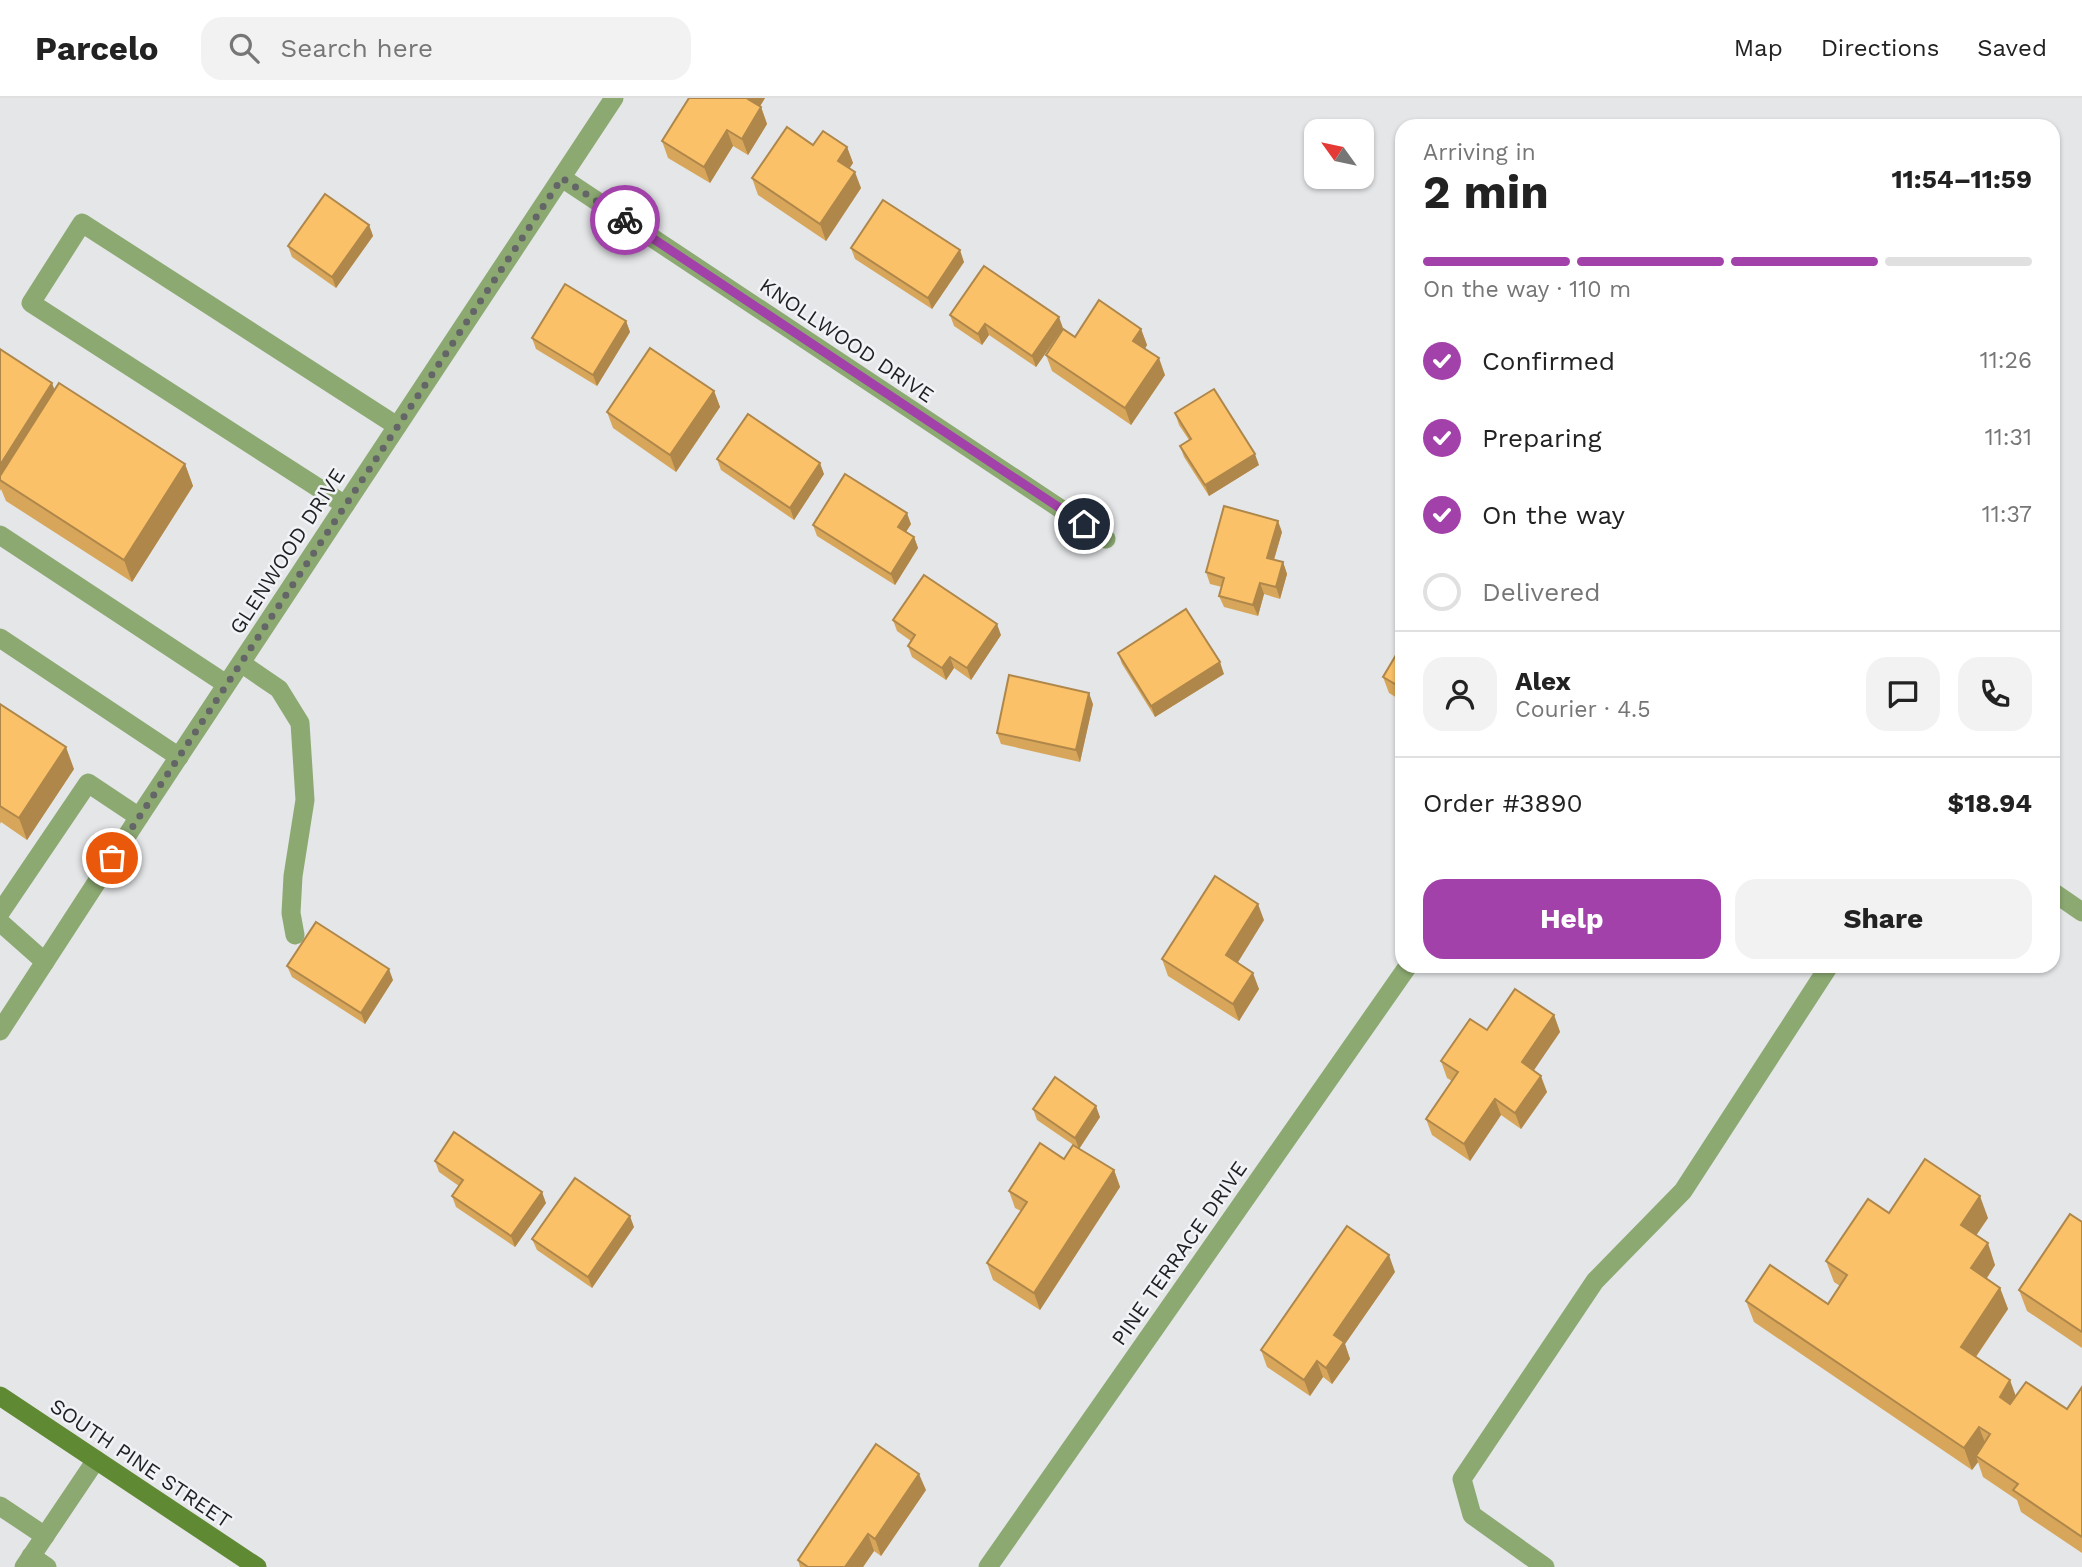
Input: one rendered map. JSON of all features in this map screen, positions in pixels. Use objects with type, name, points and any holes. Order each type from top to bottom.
[{"type":"main road","name":"SOUTH PINE STREET","points":[[0,1396],[257,1567]]},
{"type":"street","name":"GLENWOOD DRIVE","points":[[2,1025],[614,98]]},
{"type":"street","name":"KNOLLWOOD DRIVE","points":[[562,178],[1106,539]]},
{"type":"street","points":[[345,506],[31,303],[82,223],[397,426]]},
{"type":"street","points":[[0,535],[226,684]]},
{"type":"street","points":[[0,638],[179,757]]},
{"type":"street","points":[[240,663],[279,689],[300,723],[305,800],[293,876],[291,913],[295,935]]},
{"type":"street","points":[[0,913],[88,783],[139,817]]},
{"type":"street","points":[[2060,897],[2082,912]]},
{"type":"street","points":[[0,922],[44,962]]},
{"type":"street","name":"PINE TERRACE DRIVE","points":[[988,1567],[1403,973]]},
{"type":"street","points":[[1545,1567],[1472,1516],[1462,1479],[1595,1281],[1683,1191],[1824,973]]},
{"type":"street","points":[[34,1563],[45,1536],[96,1460]]},
{"type":"street","points":[[0,1506],[45,1536]]},
{"type":"building","points":[[689,98],[749,98],[761,107],[742,139],[727,130],[704,167],[662,141]]},
{"type":"building","points":[[787,127],[813,145],[823,131],[847,147],[838,161],[855,172],[820,224],[752,178]]},
{"type":"building","points":[[325,194],[369,225],[332,277],[288,246]]},
{"type":"building","points":[[883,200],[960,250],[928,298],[851,248]]},
{"type":"building","points":[[984,266],[1059,317],[1032,356],[985,324],[978,334],[950,315]]},
{"type":"building","points":[[565,284],[626,321],[593,375],[532,338]]},
{"type":"building","points":[[1099,300],[1141,329],[1133,341],[1159,358],[1125,408],[1046,355],[1063,329],[1075,337]]},
{"type":"building","points":[[650,348],[714,391],[670,455],[607,412]]},
{"type":"building","points":[[0,349],[52,383],[0,465]]},
{"type":"building","points":[[59,383],[185,464],[124,560],[0,480]]},
{"type":"building","points":[[1214,389],[1255,454],[1205,485],[1180,446],[1191,439],[1175,413]]},
{"type":"building","points":[[748,414],[820,463],[790,508],[717,459]]},
{"type":"building","points":[[845,474],[907,513],[898,527],[914,537],[891,574],[813,525]]},
{"type":"building","points":[[1224,506],[1278,521],[1267,558],[1283,562],[1276,587],[1260,583],[1253,605],[1219,596],[1224,578],[1206,572]]},
{"type":"building","points":[[924,575],[997,624],[967,668],[950,657],[942,668],[908,646],[915,635],[893,620]]},
{"type":"building","points":[[1186,609],[1220,662],[1151,706],[1118,653]]},
{"type":"building","points":[[1395,657],[1395,684],[1383,677]]},
{"type":"building","points":[[1009,675],[1089,693],[1076,750],[997,733]]},
{"type":"building","points":[[0,704],[66,747],[19,818],[0,806]]},
{"type":"building","points":[[1215,876],[1258,904],[1226,955],[1253,973],[1233,1004],[1162,959]]},
{"type":"building","points":[[316,922],[389,969],[361,1013],[287,966]]},
{"type":"building","points":[[1515,989],[1554,1015],[1522,1062],[1541,1076],[1515,1113],[1495,1099],[1464,1144],[1426,1119],[1458,1072],[1441,1061],[1470,1019],[1487,1030]]},
{"type":"building","points":[[1055,1077],[1096,1106],[1075,1138],[1033,1109]]},
{"type":"building","points":[[454,1132],[542,1192],[511,1236],[452,1196],[463,1180],[435,1161]]},
{"type":"building","points":[[1040,1143],[1064,1159],[1073,1145],[1114,1170],[1034,1293],[987,1263],[1027,1202],[1009,1191]]},
{"type":"building","points":[[1925,1159],[1980,1196],[1961,1225],[1988,1243],[1971,1268],[2000,1288],[1961,1347],[2010,1380],[2000,1397],[2010,1404],[2026,1382],[2067,1409],[2082,1387],[2082,1537],[2013,1490],[2018,1484],[1976,1456],[1990,1434],[1979,1427],[1964,1448],[1746,1301],[1770,1265],[1828,1304],[1847,1275],[1826,1261],[1868,1199],[1889,1213]]},
{"type":"building","points":[[575,1178],[630,1216],[588,1277],[532,1239]]},
{"type":"building","points":[[2070,1214],[2082,1222],[2082,1332],[2019,1290]]},
{"type":"building","points":[[1347,1226],[1389,1255],[1334,1335],[1344,1342],[1326,1368],[1317,1361],[1304,1380],[1261,1350]]},
{"type":"building","points":[[876,1444],[919,1474],[875,1539],[868,1534],[845,1567],[808,1567],[798,1560]]},
{"type":"way so far","points":[[112,858],[562,178],[625,220]]},
{"type":"route","points":[[625,220],[1084,524]]}]
